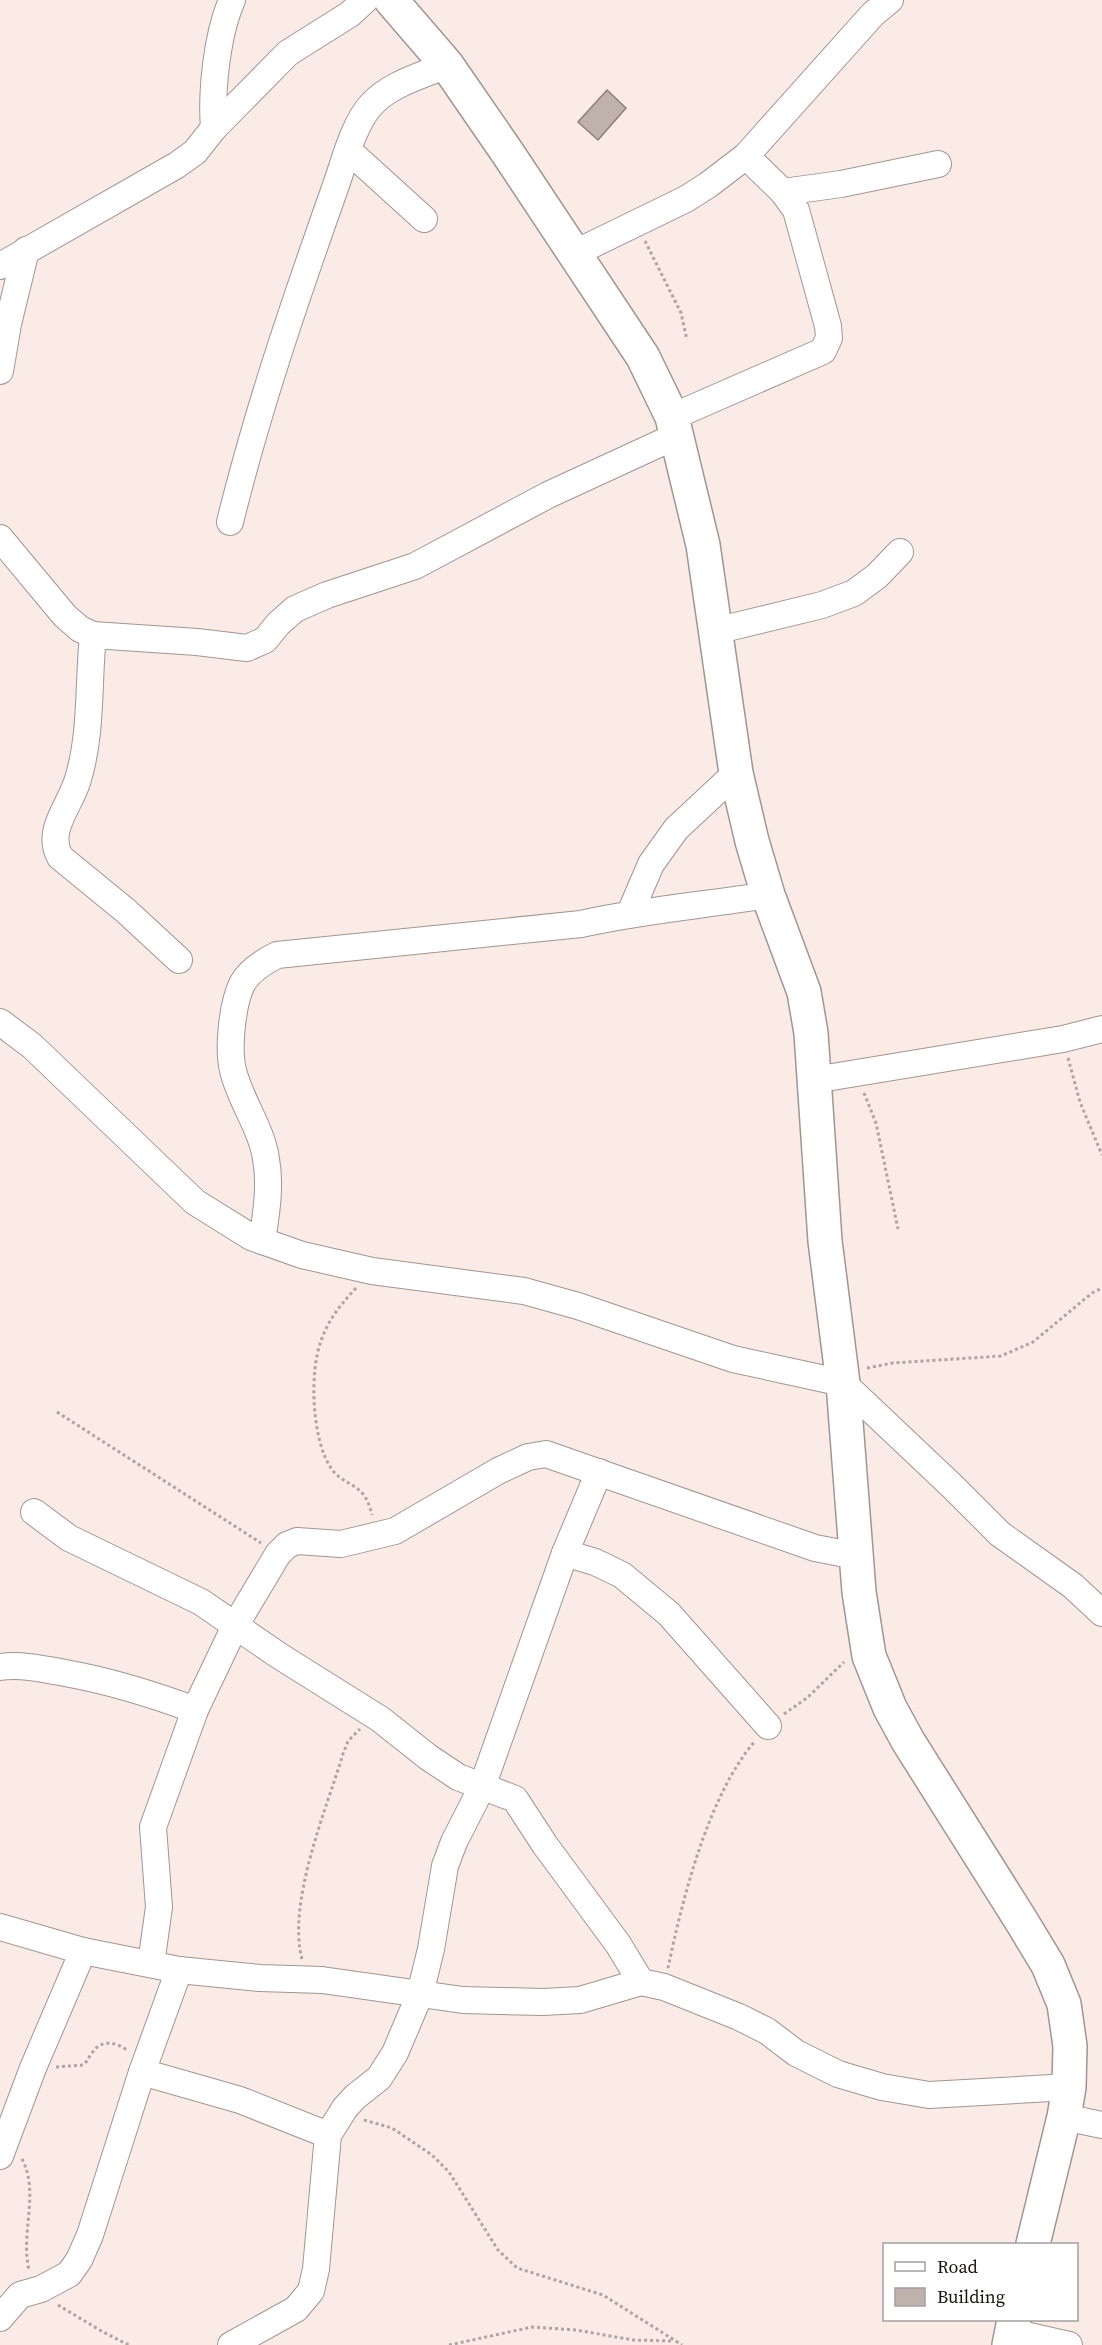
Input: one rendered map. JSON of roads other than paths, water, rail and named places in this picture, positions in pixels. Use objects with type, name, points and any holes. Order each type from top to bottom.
[{"type":"main road","points":[[391,0],[447,65],[574,253],[643,357],[674,426],[703,544],[736,772],[752,841],[768,895],[804,992],[811,1033],[825,1241],[842,1378],[859,1592],[869,1656],[890,1708],[908,1741],[1022,1922],[1056,1983],[1064,2004],[1070,2046],[1066,2102],[1033,2243]]},
{"type":"street","points":[[214,128],[213,84],[222,33],[232,0]]},
{"type":"street","points":[[0,266],[177,165],[195,152],[214,128],[288,53],[350,14],[365,0]]},
{"type":"street","points":[[574,253],[636,224],[708,185],[746,156],[873,14],[890,0]]},
{"type":"street","points":[[230,522],[290,312],[348,150],[370,106],[403,83],[447,65]]},
{"type":"street","points":[[348,150],[424,219]]},
{"type":"street","points":[[0,538],[65,616],[80,629],[93,635],[187,641],[247,648],[265,640],[295,609],[327,595],[415,566],[674,426],[823,351],[827,345],[828,327],[796,210],[783,192],[746,156]]},
{"type":"street","points":[[783,192],[841,184],[938,164]]},
{"type":"street","points":[[0,371],[8,324],[26,250]]},
{"type":"street","points":[[715,631],[822,604],[854,593],[878,576],[900,552]]},
{"type":"street","points":[[93,635],[87,724],[81,765],[74,791],[58,824],[54,838],[55,848],[60,857],[126,911],[179,960]]},
{"type":"street","points":[[630,913],[651,864],[676,829],[736,772]]},
{"type":"street","points":[[262,1241],[267,1211],[266,1158],[233,1072],[231,1042],[235,1009],[243,983],[262,963],[277,955],[581,924],[630,913],[702,906],[768,895]]},
{"type":"street","points":[[0,1022],[32,1046],[195,1202],[251,1237],[302,1255],[372,1271],[524,1291],[578,1306],[733,1359],[842,1378],[1000,1534],[1073,1586],[1102,1613]]},
{"type":"street","points":[[814,1080],[1063,1039],[1102,1029]]},
{"type":"street","points":[[151,1964],[159,1907],[153,1827],[195,1710],[235,1626],[278,1554],[287,1545],[297,1541],[341,1544],[381,1534],[412,1523],[470,1486],[528,1457],[546,1454],[815,1548],[856,1556]]},
{"type":"street","points":[[231,2345],[296,2309],[311,2291],[316,2269],[328,2135],[345,2108],[379,2078],[390,2062],[420,1994],[431,1949],[446,1866],[454,1842],[482,1787],[565,1553],[599,1472]]},
{"type":"street","points":[[34,1512],[69,1538],[201,1602],[380,1719],[458,1777],[515,1799],[545,1845],[618,1944],[653,1985],[739,2017],[767,2031],[796,2053],[838,2074],[882,2088],[928,2095],[1066,2102],[1102,2125]]},
{"type":"street","points":[[565,1553],[595,1562],[622,1575],[661,1607],[768,1726]]},
{"type":"street","points":[[0,1667],[40,1668],[92,1678],[140,1690],[195,1710]]},
{"type":"street","points":[[0,1927],[83,1951],[179,1970],[260,1978],[306,1979],[464,2000],[571,2000],[653,1985]]},
{"type":"street","points":[[2,2150],[33,2068],[83,1951]]},
{"type":"street","points":[[0,2319],[20,2295],[41,2289],[69,2274],[79,2260],[115,2163],[142,2072],[179,1970]]},
{"type":"street","points":[[142,2072],[240,2100],[328,2135]]},
{"type":"street","points":[[1011,2332],[1069,2345]]}]
